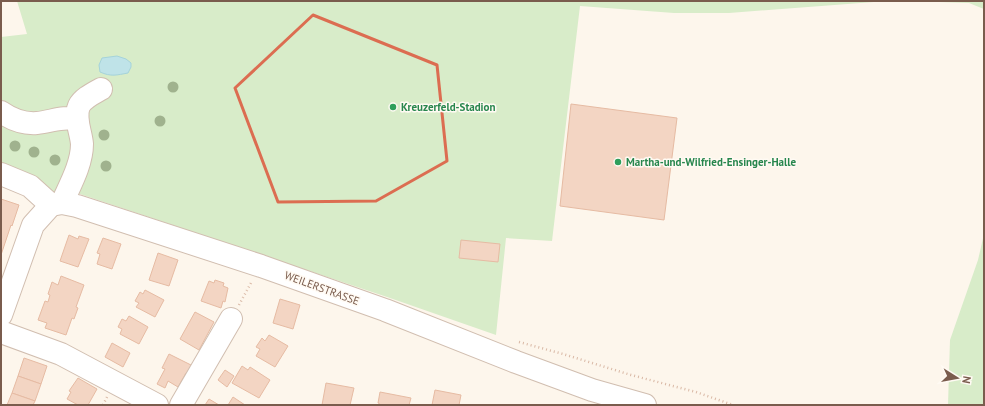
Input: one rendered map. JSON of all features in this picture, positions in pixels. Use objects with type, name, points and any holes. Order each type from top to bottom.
[{"type":"street","points":[[1,314],[33,225],[57,204],[78,167],[82,145],[77,120],[79,106],[89,96],[101,89]]},
{"type":"street","points":[[1,112],[22,122],[36,123],[71,118],[77,120]]},
{"type":"street","name":"WEILERSTRASSE","points":[[1,174],[30,186],[57,204],[77,206],[261,266],[385,310],[508,359],[590,398],[645,405]]},
{"type":"street","points":[[181,405],[232,319]]},
{"type":"street","points":[[1,332],[61,354],[157,405]]},
{"type":"path","points":[[232,319],[261,266]]},
{"type":"path","points":[[520,343],[696,392],[734,405]]},
{"type":"highlighted area","points":[[313,15],[437,65],[447,161],[376,201],[278,202],[235,88]]},
{"type":"green space","points":[[17,1],[887,1],[729,13],[674,13],[580,6],[552,241],[506,238],[496,335],[71,191],[51,205],[1,174],[1,37],[27,34]]},
{"type":"green space","points":[[910,1],[984,1],[984,9],[969,3]]},
{"type":"green space","points":[[984,234],[984,405],[948,405],[950,340],[978,260]]},
{"type":"water","points":[[117,56],[126,59],[131,63],[128,73],[111,75],[100,72],[99,65],[102,58]]},
{"type":"building","name":"Martha-und-Wilfried-Ensinger-Halle","points":[[571,104],[677,118],[664,220],[560,206]]},
{"type":"building","points":[[1,199],[19,205],[1,255]]},
{"type":"building","points":[[69,235],[78,239],[79,236],[89,239],[78,267],[60,261]]},
{"type":"building","points":[[103,238],[121,244],[112,269],[97,264],[100,254],[97,253]]},
{"type":"building","points":[[461,240],[500,244],[498,262],[459,258]]},
{"type":"building","points":[[158,253],[178,260],[169,286],[149,280]]},
{"type":"building","points":[[61,276],[84,285],[76,307],[78,308],[74,319],[72,318],[66,335],[45,328],[47,323],[38,320],[45,301],[48,302],[50,295],[48,294],[52,282],[58,285]]},
{"type":"building","points":[[215,280],[224,283],[223,286],[228,288],[225,302],[223,301],[221,308],[201,301],[209,281],[214,283]]},
{"type":"building","points":[[145,290],[164,300],[155,317],[136,307],[139,303],[135,301],[140,292],[143,294]]},
{"type":"building","points":[[280,299],[300,305],[293,329],[273,323]]},
{"type":"building","points":[[195,312],[214,322],[199,350],[180,339]]},
{"type":"building","points":[[129,316],[148,327],[139,344],[120,334],[122,329],[118,327],[122,319],[126,321]]},
{"type":"building","points":[[269,335],[288,346],[275,367],[256,356],[260,349],[256,347],[262,338],[265,341]]},
{"type":"building","points":[[112,343],[130,353],[123,367],[105,357]]},
{"type":"building","points":[[169,354],[193,366],[189,375],[186,373],[178,387],[168,381],[165,388],[157,384],[165,369],[162,368]]},
{"type":"building","points":[[24,358],[47,366],[41,384],[18,376]]},
{"type":"building","points":[[242,366],[248,370],[250,367],[270,380],[259,398],[232,383]]},
{"type":"building","points":[[225,370],[234,376],[227,387],[218,380]]},
{"type":"building","points":[[18,376],[41,384],[35,401],[12,393]]},
{"type":"building","points":[[78,378],[97,389],[88,405],[78,405],[67,399],[71,392],[69,391]]},
{"type":"building","points":[[326,383],[354,388],[350,405],[322,405]]},
{"type":"building","points":[[435,390],[461,395],[459,405],[432,405]]},
{"type":"building","points":[[380,392],[411,398],[409,405],[379,405]]},
{"type":"building","points":[[12,393],[35,401],[33,405],[7,405]]},
{"type":"building","points":[[233,397],[245,405],[228,405]]},
{"type":"building","points":[[209,399],[219,405],[205,405]]},
{"type":"place","name":"Kreuzerfeld-Stadion","points":[[393,107]]},
{"type":"place","name":"Martha-und-Wilfried-Ensinger-Halle","points":[[618,162]]}]
